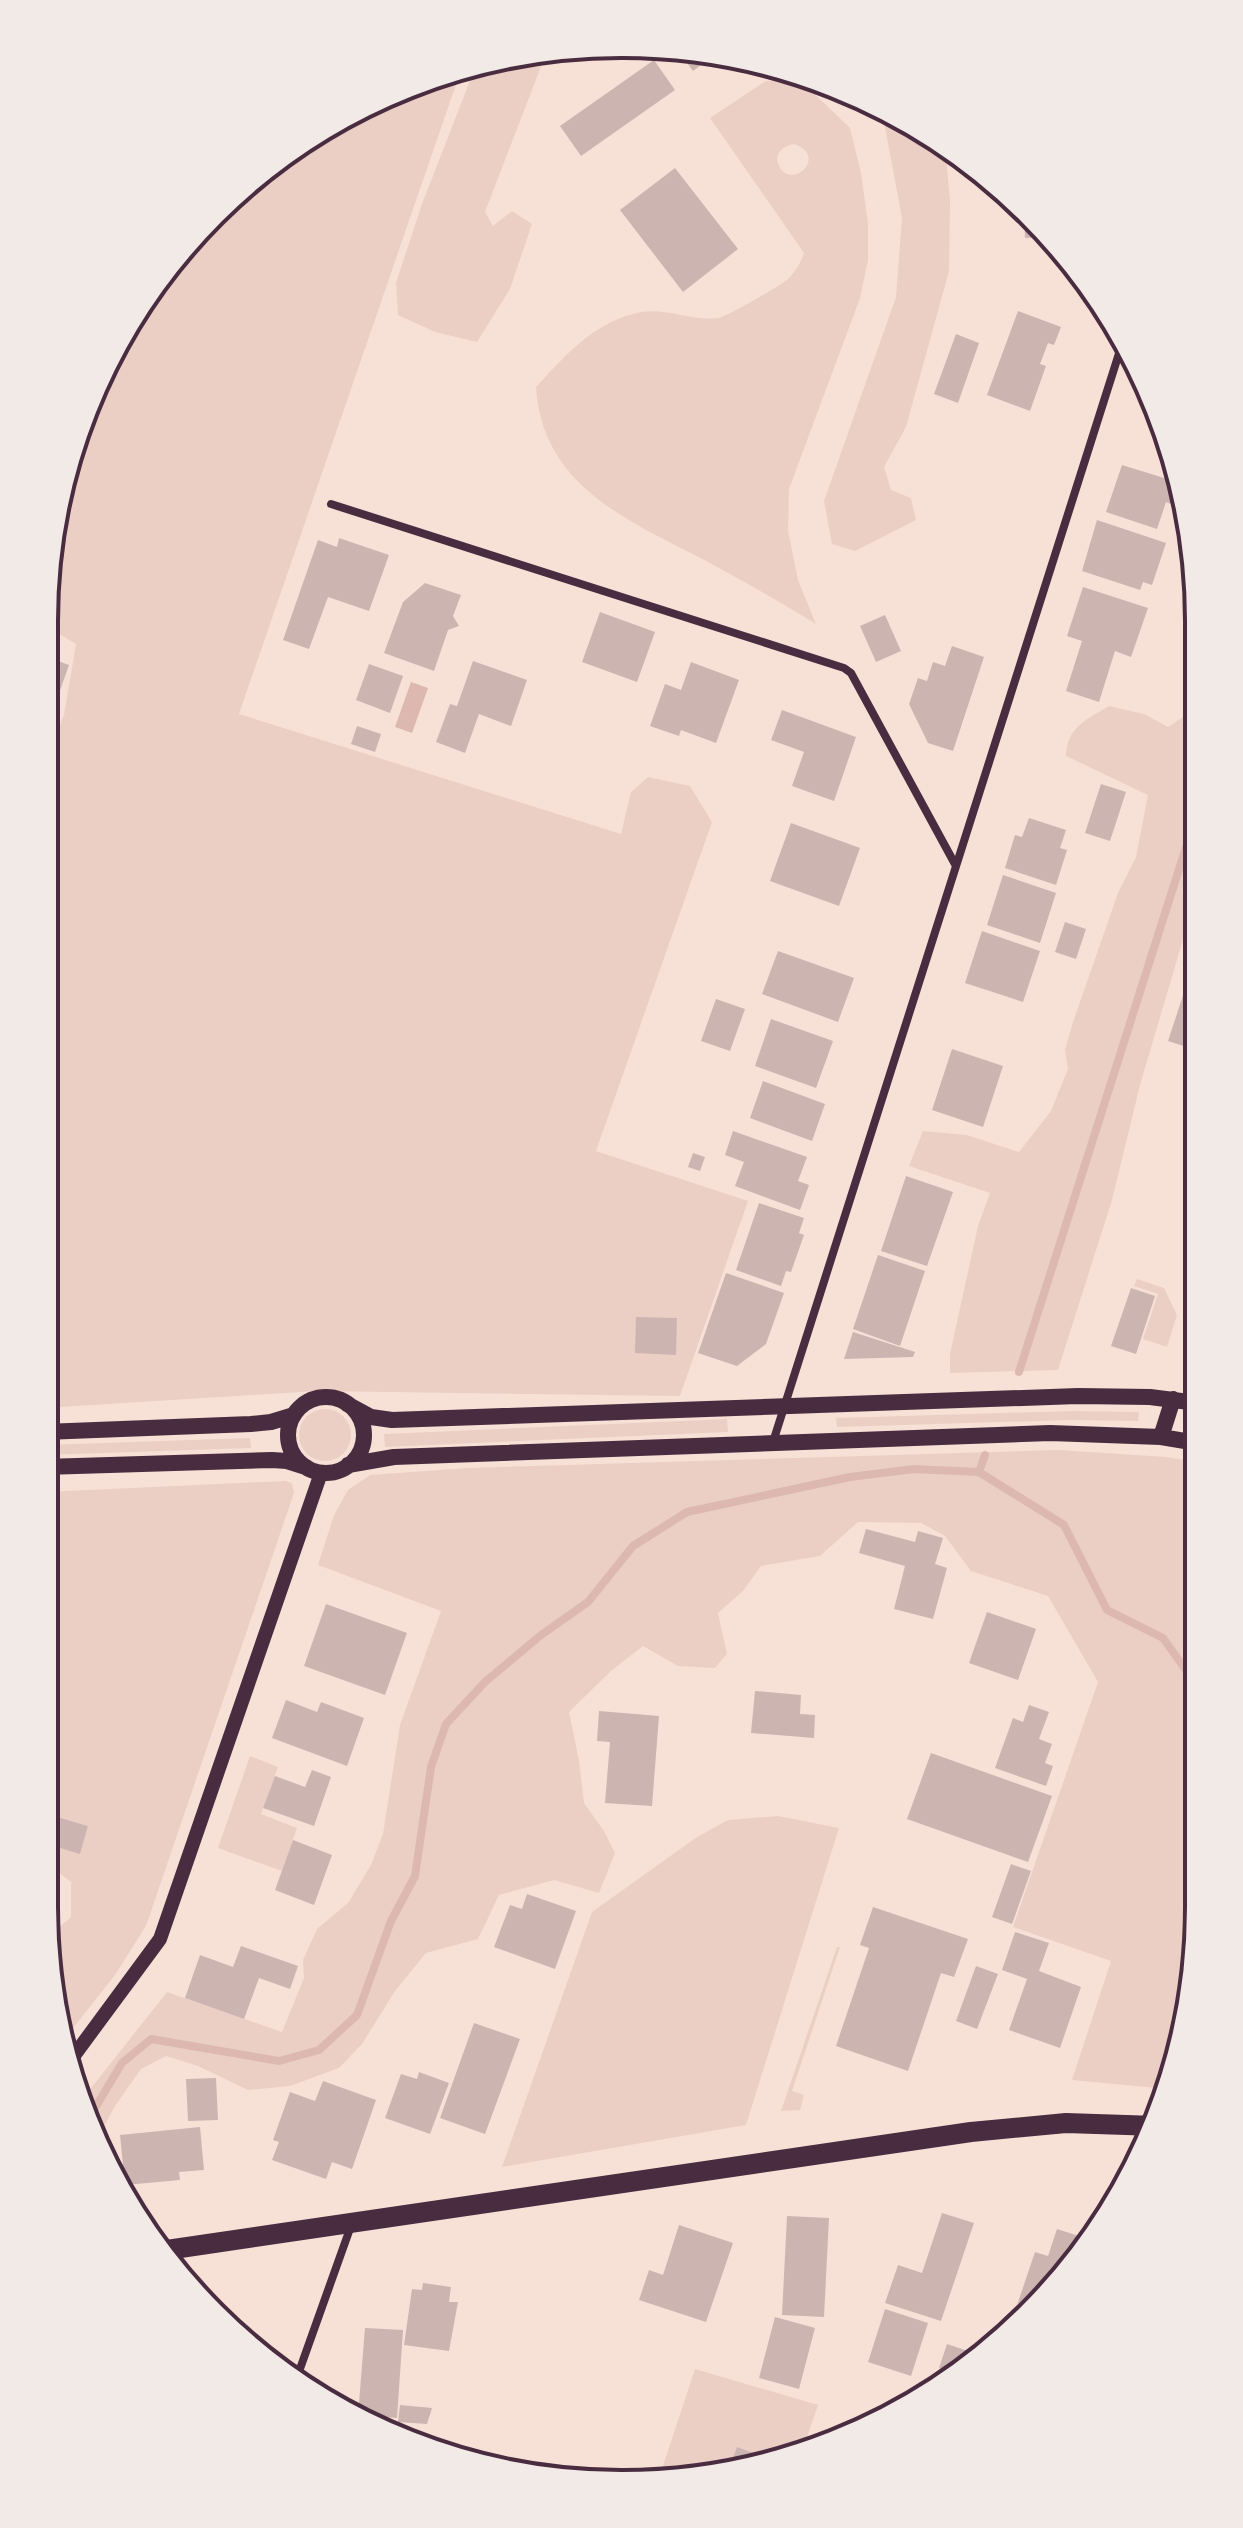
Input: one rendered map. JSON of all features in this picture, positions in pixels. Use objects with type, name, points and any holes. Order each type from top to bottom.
[{"type":"main road","points":[[313,1470],[296,1459],[288,1438],[294,1415],[302,1406],[324,1397],[347,1404],[371,1417],[392,1420],[1078,1396],[1185,1401]]},
{"type":"main road","points":[[1161,1437],[1173,1399]]},
{"type":"main road","points":[[58,1467],[272,1460],[287,1461],[313,1470],[340,1471],[357,1457],[363,1434],[361,1422],[347,1404]]},
{"type":"main road","points":[[58,1431],[251,1424],[294,1415]]},
{"type":"main road","points":[[348,1465],[394,1457],[1050,1433],[1161,1437],[1185,1441]]},
{"type":"main road","points":[[173,2249],[971,2132],[1066,2123],[1140,2125]]},
{"type":"street","points":[[773,1442],[1118,356]]},
{"type":"street","points":[[331,504],[844,668],[851,673],[956,867]]},
{"type":"street","points":[[77,2052],[160,1939],[313,1470]]},
{"type":"street","points":[[300,2369],[352,2223]]},
{"type":"shaded area","points":[[542,64],[485,212],[493,226],[512,211],[532,224],[510,289],[477,342],[435,332],[398,315],[396,283],[422,204],[471,79]]},
{"type":"shaded area","points":[[778,80],[803,88],[812,91],[850,128],[861,173],[868,223],[868,260],[860,298],[789,489],[788,531],[798,580],[816,624],[622,516],[596,497],[573,476],[555,451],[542,422],[536,387],[591,334],[618,319],[644,312],[718,318],[788,279],[801,260],[804,253],[710,118],[766,81]],"holes":[[[794,144],[804,149],[808,156],[804,169],[792,175],[785,173],[777,162],[780,151]]]},
{"type":"shaded area","points":[[457,83],[239,714],[621,834],[631,792],[648,777],[690,786],[712,822],[596,1151],[748,1201],[680,1396],[317,1391],[58,1407],[58,730],[64,715],[76,644],[58,633],[58,622],[63,548],[77,476],[116,372],[153,308],[174,278],[223,223],[278,174],[372,116]]},
{"type":"shaded area","points":[[884,123],[947,161],[950,201],[949,271],[906,427],[884,467],[891,490],[911,498],[916,520],[855,551],[832,544],[824,501],[896,297],[902,218]]},
{"type":"shaded area","points":[[411,682],[428,688],[412,733],[395,727]]},
{"type":"shaded area","points":[[1109,706],[1144,714],[1168,727],[1185,716],[1185,933],[1140,1085],[1112,1200],[1058,1370],[950,1373],[950,1354],[978,1226],[990,1193],[909,1166],[923,1131],[967,1135],[1019,1152],[1051,1111],[1068,1069],[1065,1050],[1073,1022],[1118,893],[1136,857],[1148,795],[1066,756],[1067,746],[1079,725]]},
{"type":"shaded area","points":[[1137,1279],[1164,1288],[1177,1315],[1167,1347],[1143,1339],[1158,1294],[1134,1286]]},
{"type":"shaded area","points":[[325,1409],[344,1416],[351,1435],[344,1454],[325,1461],[306,1454],[299,1435],[306,1416]]},
{"type":"shaded area","points":[[1139,1412],[1138,1421],[837,1427],[836,1418]]},
{"type":"shaded area","points":[[727,1419],[728,1432],[385,1447],[384,1434]]},
{"type":"shaded area","points":[[250,1438],[251,1448],[58,1455],[58,1445]]},
{"type":"shaded area","points":[[1058,1450],[1185,1460],[1184,1943],[1174,2016],[1155,2088],[1072,2080],[1111,1961],[1013,1927],[1098,1682],[1048,1596],[971,1571],[945,1536],[921,1523],[858,1522],[820,1556],[761,1566],[743,1591],[718,1613],[727,1654],[715,1668],[678,1666],[643,1646],[611,1671],[569,1712],[584,1803],[615,1853],[599,1893],[554,1880],[499,1895],[478,1939],[426,1953],[395,1991],[362,2044],[339,2068],[290,2086],[248,2090],[198,2066],[166,2056],[141,2069],[103,2127],[89,2091],[167,1992],[282,2032],[304,1978],[303,1960],[317,1929],[348,1903],[371,1865],[383,1834],[400,1725],[441,1611],[318,1565],[334,1515],[348,1490],[370,1475],[467,1468]]},
{"type":"shaded area","points":[[285,1481],[292,1483],[294,1493],[146,1926],[115,1975],[72,2029],[63,1980],[59,1928],[71,1917],[71,1882],[58,1872],[58,1855],[60,1848],[80,1853],[88,1826],[58,1817],[58,1491]]},
{"type":"shaded area","points":[[250,1756],[278,1767],[261,1814],[297,1828],[282,1871],[218,1848]]},
{"type":"shaded area","points":[[778,1816],[839,1828],[746,2125],[502,2167],[592,1912],[697,1837],[728,1820]]},
{"type":"shaded area","points":[[837,1947],[840,1947],[792,2091],[804,2095],[800,2110],[781,2111]]},
{"type":"shaded area","points":[[695,2369],[818,2405],[807,2439],[731,2459],[662,2469]]},
{"type":"building","points":[[654,60],[675,90],[581,156],[560,126]]},
{"type":"building","points":[[686,62],[702,64],[693,71]]},
{"type":"building","points":[[675,168],[738,249],[683,292],[620,210]]},
{"type":"building","points":[[1025,228],[1034,238],[1025,238]]},
{"type":"building","points":[[1018,311],[1061,327],[1054,345],[1048,343],[1040,364],[1046,366],[1030,411],[987,395]]},
{"type":"building","points":[[956,334],[979,343],[958,403],[934,394]]},
{"type":"building","points":[[1122,465],[1167,479],[1172,505],[1166,502],[1157,529],[1106,512]]},
{"type":"building","points":[[1097,520],[1166,543],[1152,585],[1143,582],[1140,590],[1082,571]]},
{"type":"building","points":[[339,538],[389,555],[369,611],[328,597],[309,649],[283,640],[318,540],[337,547]]},
{"type":"building","points":[[425,583],[461,595],[453,616],[459,626],[448,630],[434,671],[384,653],[403,602]]},
{"type":"building","points":[[1083,587],[1148,608],[1131,657],[1115,651],[1099,702],[1066,691],[1082,641],[1067,636]]},
{"type":"building","points":[[600,612],[655,632],[637,682],[582,662]]},
{"type":"building","points":[[885,615],[901,651],[876,662],[860,626]]},
{"type":"building","points":[[952,646],[984,657],[953,751],[928,743],[909,704],[918,678],[927,681],[933,662],[945,666]]},
{"type":"building","points":[[58,661],[69,665],[58,696]]},
{"type":"building","points":[[473,661],[527,680],[511,726],[479,714],[465,753],[436,742],[450,704],[457,706]]},
{"type":"building","points":[[691,662],[739,680],[716,743],[681,730],[679,736],[650,726],[665,684],[681,690]]},
{"type":"building","points":[[369,664],[403,676],[390,713],[356,700]]},
{"type":"building","points":[[782,710],[856,737],[834,801],[792,786],[804,752],[771,740]]},
{"type":"building","points":[[357,726],[381,734],[375,752],[351,744]]},
{"type":"building","points":[[1101,784],[1126,792],[1110,841],[1085,833]]},
{"type":"building","points":[[1029,818],[1066,830],[1060,848],[1067,850],[1056,885],[1005,868],[1015,835],[1022,837]]},
{"type":"building","points":[[791,823],[860,848],[839,906],[770,881]]},
{"type":"building","points":[[1003,875],[1056,893],[1040,943],[987,925]]},
{"type":"building","points":[[1065,922],[1086,929],[1076,959],[1055,952]]},
{"type":"building","points":[[982,931],[1040,951],[1023,1002],[965,983]]},
{"type":"building","points":[[778,951],[854,978],[838,1022],[762,994]]},
{"type":"building","points":[[1185,989],[1185,1046],[1168,1041]]},
{"type":"building","points":[[716,999],[745,1009],[730,1051],[701,1041]]},
{"type":"building","points":[[771,1019],[833,1041],[816,1088],[755,1066]]},
{"type":"building","points":[[952,1049],[1003,1066],[983,1127],[932,1110]]},
{"type":"building","points":[[763,1081],[825,1104],[812,1141],[750,1118]]},
{"type":"building","points":[[733,1131],[807,1157],[798,1181],[809,1185],[800,1210],[735,1186],[744,1162],[725,1155]]},
{"type":"building","points":[[693,1153],[705,1157],[700,1171],[688,1167]]},
{"type":"building","points":[[906,1176],[953,1192],[927,1266],[881,1251]]},
{"type":"building","points":[[759,1203],[804,1218],[799,1233],[804,1235],[791,1272],[786,1271],[781,1286],[736,1270]]},
{"type":"building","points":[[878,1255],[925,1271],[900,1346],[853,1329]]},
{"type":"building","points":[[726,1273],[784,1293],[766,1344],[737,1366],[698,1353]]},
{"type":"building","points":[[1131,1288],[1155,1296],[1136,1354],[1111,1346]]},
{"type":"building","points":[[636,1317],[677,1318],[676,1355],[635,1353]]},
{"type":"building","points":[[853,1332],[915,1352],[913,1357],[844,1359]]},
{"type":"building","points":[[866,1529],[915,1542],[918,1531],[943,1538],[935,1564],[947,1568],[933,1619],[894,1609],[905,1566],[859,1553]]},
{"type":"building","points":[[326,1604],[407,1633],[385,1695],[304,1666]]},
{"type":"building","points":[[987,1612],[1036,1629],[1018,1680],[969,1663]]},
{"type":"building","points":[[755,1691],[801,1695],[800,1714],[815,1715],[814,1738],[751,1733]]},
{"type":"building","points":[[286,1700],[317,1712],[321,1702],[364,1718],[347,1766],[272,1738]]},
{"type":"building","points":[[1029,1705],[1049,1712],[1039,1739],[1052,1744],[1045,1763],[1053,1766],[1046,1786],[995,1768],[1013,1718],[1023,1722]]},
{"type":"building","points":[[599,1711],[659,1716],[652,1806],[605,1803],[610,1742],[597,1741]]},
{"type":"building","points":[[931,1753],[1052,1796],[1028,1862],[907,1819]]},
{"type":"building","points":[[312,1770],[331,1777],[314,1826],[263,1808],[275,1776],[305,1787]]},
{"type":"building","points":[[58,1817],[88,1826],[80,1854],[60,1848],[58,1855]]},
{"type":"building","points":[[293,1840],[332,1855],[314,1905],[275,1890]]},
{"type":"building","points":[[1011,1864],[1031,1871],[1012,1924],[992,1917]]},
{"type":"building","points":[[527,1894],[576,1911],[555,1969],[494,1947],[510,1905],[522,1909]]},
{"type":"building","points":[[873,1907],[968,1939],[954,1977],[941,1973],[908,2071],[836,2046],[869,1948],[860,1945]]},
{"type":"building","points":[[1015,1932],[1049,1943],[1039,1971],[1081,1987],[1060,2048],[1009,2030],[1027,1979],[1002,1970]]},
{"type":"building","points":[[241,1946],[298,1966],[290,1989],[259,1978],[244,2019],[185,1998],[200,1955],[233,1967]]},
{"type":"building","points":[[976,1966],[998,1974],[977,2029],[956,2021]]},
{"type":"building","points":[[474,2023],[520,2039],[485,2134],[440,2118]]},
{"type":"building","points":[[419,2072],[449,2083],[430,2134],[385,2118],[401,2074],[417,2079]]},
{"type":"building","points":[[216,2078],[218,2120],[188,2121],[186,2079]]},
{"type":"building","points":[[323,2081],[376,2100],[352,2169],[332,2162],[326,2179],[272,2160],[279,2142],[273,2140],[290,2092],[315,2101]]},
{"type":"building","points":[[200,2127],[204,2170],[179,2172],[180,2180],[131,2184],[124,2170],[120,2135]]},
{"type":"building","points":[[942,2213],[974,2223],[941,2321],[885,2303],[898,2265],[922,2273]]},
{"type":"building","points":[[787,2216],[829,2218],[824,2317],[782,2315]]},
{"type":"building","points":[[679,2225],[733,2243],[706,2322],[639,2300],[649,2270],[663,2275]]},
{"type":"building","points":[[1057,2229],[1079,2236],[1016,2309],[1035,2252],[1048,2256]]},
{"type":"building","points":[[423,2283],[451,2287],[449,2302],[458,2302],[449,2351],[404,2345],[412,2289],[422,2290]]},
{"type":"building","points":[[885,2309],[928,2323],[911,2376],[868,2362]]},
{"type":"building","points":[[775,2317],[815,2328],[799,2389],[759,2378]]},
{"type":"building","points":[[365,2328],[403,2330],[397,2418],[383,2417],[359,2405]]},
{"type":"building","points":[[947,2344],[968,2351],[943,2369],[939,2368]]},
{"type":"building","points":[[400,2405],[432,2408],[427,2424],[398,2422]]},
{"type":"building","points":[[737,2447],[755,2454],[733,2459]]},
{"type":"waterway","points":[[1019,1372],[1185,850]]},
{"type":"waterway","points":[[979,1472],[985,1455]]},
{"type":"waterway","points":[[95,2107],[122,2063],[151,2039],[279,2061],[319,2050],[357,2015],[391,1921],[415,1876],[431,1767],[446,1724],[485,1682],[541,1635],[588,1602],[633,1546],[687,1512],[850,1477],[914,1469],[979,1472],[1064,1525],[1107,1610],[1163,1638],[1185,1669]]}]
